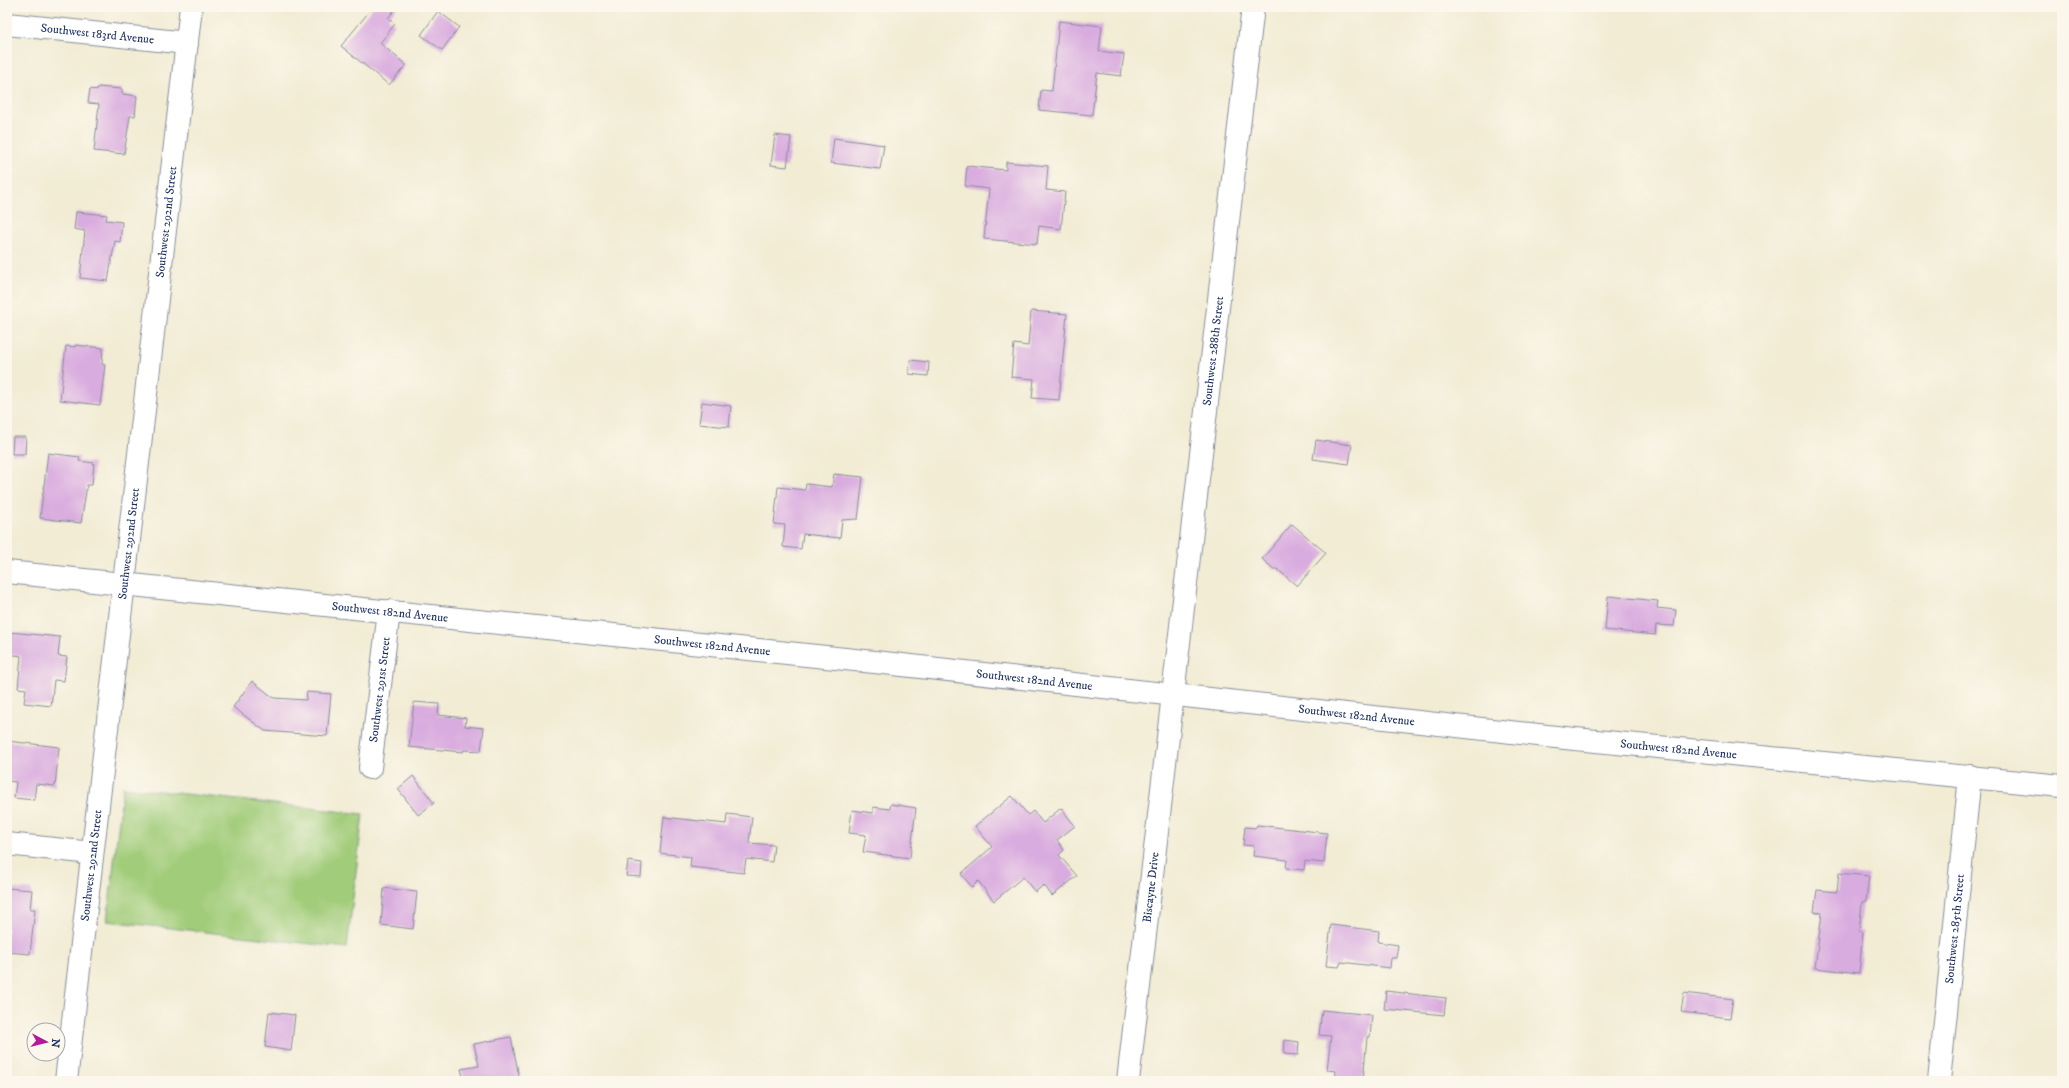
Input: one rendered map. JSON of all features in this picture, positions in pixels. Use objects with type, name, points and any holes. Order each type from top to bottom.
[{"type":"street","name":"Southwest 292nd Street","points":[[66,1081],[191,7]]},
{"type":"street","name":"Southwest 288th Street","points":[[1172,694],[1253,7]]},
{"type":"street","name":"Southwest 183rd Avenue","points":[[7,24],[187,43]]},
{"type":"street","name":"Southwest 182nd Avenue","points":[[7,572],[1172,694],[1558,737],[2062,786]]},
{"type":"street","name":"Southwest 291st Street","points":[[370,768],[389,611]]},
{"type":"street","name":"Biscayne Drive","points":[[1128,1081],[1172,694]]},
{"type":"street","name":"Southwest 285th Street","points":[[1939,1081],[1970,776]]},
{"type":"street","points":[[7,844],[92,853]]},
{"type":"green space","points":[[123,787],[363,814],[347,948],[107,921]]},
{"type":"building","points":[[373,7],[397,7],[388,18],[395,24],[380,43],[406,65],[389,85],[341,46]]},
{"type":"building","points":[[438,11],[459,27],[442,50],[421,35]]},
{"type":"building","points":[[1059,21],[1102,26],[1099,51],[1124,54],[1121,76],[1097,73],[1092,115],[1039,110],[1041,90],[1052,91]]},
{"type":"building","points":[[98,87],[122,89],[122,94],[137,96],[135,116],[130,116],[124,154],[94,151],[99,104],[88,103],[90,89],[98,90]]},
{"type":"building","points":[[775,135],[791,137],[787,167],[771,165]]},
{"type":"building","points":[[834,138],[884,145],[880,169],[831,163]]},
{"type":"building","points":[[1006,162],[1048,166],[1046,190],[1065,192],[1061,229],[1039,226],[1037,244],[984,239],[989,189],[965,186],[967,166],[1006,170]]},
{"type":"building","points":[[76,212],[107,215],[106,220],[122,222],[120,242],[115,241],[108,281],[80,278],[85,231],[74,229]]},
{"type":"building","points":[[1031,311],[1067,314],[1059,400],[1032,398],[1034,379],[1011,377],[1014,344],[1028,346]]},
{"type":"building","points":[[75,345],[103,348],[102,364],[105,365],[100,405],[60,400],[66,346],[75,347]]},
{"type":"building","points":[[910,360],[929,362],[928,376],[909,374]]},
{"type":"building","points":[[702,402],[731,406],[729,427],[699,424]]},
{"type":"building","points":[[13,437],[26,437],[25,454],[12,454]]},
{"type":"building","points":[[1316,440],[1352,445],[1349,464],[1313,459]]},
{"type":"building","points":[[48,453],[80,457],[79,461],[94,463],[92,485],[87,485],[81,523],[40,518]]},
{"type":"building","points":[[834,474],[863,477],[858,519],[842,520],[840,538],[803,534],[801,549],[783,547],[785,525],[774,524],[778,487],[805,490],[806,484],[832,487]]},
{"type":"building","points":[[1292,524],[1326,553],[1297,586],[1276,568],[1275,570],[1262,559]]},
{"type":"building","points":[[1608,596],[1658,601],[1657,608],[1676,610],[1674,626],[1656,625],[1655,635],[1605,630]]},
{"type":"building","points":[[10,632],[60,637],[58,656],[67,657],[64,681],[54,680],[51,706],[24,703],[26,689],[18,688],[21,656],[8,654]]},
{"type":"building","points":[[252,681],[274,698],[306,700],[307,692],[331,694],[327,736],[265,731],[233,707]]},
{"type":"building","points":[[414,702],[439,704],[438,715],[466,718],[465,726],[484,728],[481,751],[464,750],[463,752],[409,747]]},
{"type":"building","points":[[7,741],[59,747],[55,786],[36,784],[34,800],[14,798],[16,782],[7,781]]},
{"type":"building","points":[[413,776],[434,803],[418,815],[398,789]]},
{"type":"building","points":[[1012,796],[1028,815],[1033,811],[1043,823],[1061,808],[1075,826],[1057,840],[1064,850],[1059,855],[1077,876],[1052,896],[1044,885],[1035,892],[1023,877],[994,901],[978,881],[972,887],[961,874],[992,847],[975,826]]},
{"type":"building","points":[[891,804],[916,808],[910,858],[863,852],[866,835],[849,833],[852,810],[873,813],[873,807],[890,809]]},
{"type":"building","points":[[727,814],[752,817],[749,843],[774,845],[772,862],[746,859],[744,873],[690,867],[691,857],[660,853],[664,817],[726,824]]},
{"type":"building","points":[[1257,825],[1327,833],[1324,863],[1305,861],[1304,870],[1286,868],[1287,860],[1253,856],[1254,846],[1243,845],[1245,827],[1256,828]]},
{"type":"building","points":[[628,861],[642,863],[641,877],[626,876]]},
{"type":"building","points":[[1839,873],[1869,876],[1866,901],[1862,902],[1859,931],[1863,932],[1859,973],[1815,968],[1822,913],[1814,912],[1817,890],[1837,892]]},
{"type":"building","points":[[7,888],[32,890],[30,909],[35,909],[30,954],[7,952]]},
{"type":"building","points":[[384,888],[417,892],[413,929],[381,925]]},
{"type":"building","points":[[1331,925],[1379,931],[1378,942],[1398,945],[1396,958],[1391,958],[1390,968],[1341,962],[1339,967],[1326,966]]},
{"type":"building","points":[[1386,991],[1446,998],[1444,1015],[1384,1009]]},
{"type":"building","points":[[1684,993],[1733,999],[1730,1018],[1681,1012]]},
{"type":"building","points":[[1322,1010],[1372,1015],[1370,1037],[1367,1037],[1363,1081],[1335,1081],[1336,1071],[1327,1070],[1331,1036],[1319,1035]]},
{"type":"building","points":[[269,1012],[295,1015],[291,1051],[265,1047]]},
{"type":"building","points":[[511,1037],[520,1081],[464,1081],[461,1069],[479,1066],[474,1044]]},
{"type":"building","points":[[1285,1040],[1299,1042],[1298,1055],[1284,1054]]}]
